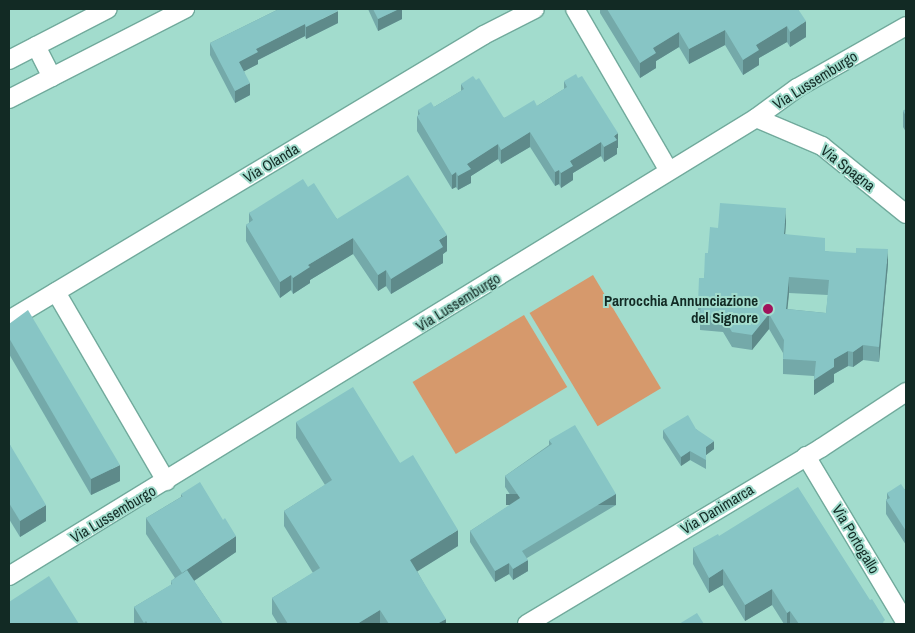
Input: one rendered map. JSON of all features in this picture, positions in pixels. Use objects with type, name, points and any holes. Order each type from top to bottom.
[{"type":"street","points":[[9,60],[108,9]]},
{"type":"street","points":[[9,99],[185,9]]},
{"type":"street","name":"Via Olanda","points":[[9,320],[484,35],[535,9]]},
{"type":"street","points":[[575,9],[669,171]]},
{"type":"street","name":"Via Lussemburgo","points":[[9,576],[756,118],[797,88],[906,26]]},
{"type":"street","points":[[36,46],[52,77]]},
{"type":"street","name":"Via Spagna","points":[[756,118],[822,146],[906,214]]},
{"type":"street","points":[[56,292],[166,481]]},
{"type":"street","name":"Via Danimarca","points":[[527,624],[806,456],[906,392]]},
{"type":"street","name":"Via Portogallo","points":[[806,456],[906,623]]},
{"type":"shaded area","points":[[593,275],[661,388],[598,426],[530,313]]},
{"type":"shaded area","points":[[524,315],[567,387],[456,454],[413,382]]},
{"type":"building","points":[[279,9],[337,9],[338,11],[306,27],[305,24],[256,49],[258,52],[239,62],[250,83],[235,91],[210,43]]},
{"type":"building","points":[[373,9],[399,9],[378,19]]},
{"type":"building","points":[[607,9],[798,9],[806,21],[790,32],[787,26],[756,45],[759,50],[743,60],[725,30],[689,49],[679,32],[653,48],[656,53],[640,63]]},
{"type":"building","points":[[576,74],[578,78],[582,76],[618,133],[614,136],[617,140],[604,147],[601,142],[570,161],[573,166],[561,173],[559,170],[555,172],[530,132],[501,150],[498,144],[467,164],[471,169],[458,176],[456,172],[452,175],[417,116],[420,114],[418,110],[431,102],[434,107],[464,89],[461,84],[473,76],[476,80],[479,78],[504,118],[534,100],[537,106],[567,87],[564,81]]},
{"type":"building","points":[[408,175],[447,235],[439,240],[443,247],[391,279],[386,270],[378,275],[353,238],[308,265],[310,267],[293,278],[291,275],[280,282],[246,225],[253,220],[249,213],[303,179],[308,187],[314,183],[337,219]]},
{"type":"building","points":[[720,203],[786,208],[784,234],[825,238],[825,251],[856,253],[856,248],[888,249],[879,347],[863,345],[853,352],[848,351],[834,359],[834,367],[814,380],[816,361],[783,359],[784,340],[769,314],[752,335],[732,332],[723,317],[700,314],[701,304],[698,304],[699,278],[704,278],[705,253],[708,253],[710,227],[718,228]],"holes":[[[789,277],[829,280],[826,313],[786,309]]]},
{"type":"building","points":[[28,310],[120,465],[91,479],[9,338],[9,324]]},
{"type":"building","points":[[353,387],[400,463],[413,455],[458,530],[410,560],[446,619],[437,624],[389,624],[380,610],[357,624],[288,624],[272,598],[320,568],[284,511],[332,480],[296,422]]},
{"type":"building","points":[[688,415],[696,429],[714,441],[706,447],[706,460],[690,451],[681,457],[663,430]]},
{"type":"building","points":[[575,425],[616,494],[522,551],[528,560],[513,569],[509,563],[495,571],[470,531],[520,498],[505,476],[552,444],[549,440]]},
{"type":"building","points":[[9,443],[46,505],[20,521],[9,503]]},
{"type":"building","points":[[200,482],[223,520],[225,518],[236,536],[182,573],[146,518],[183,496],[181,494]]},
{"type":"building","points":[[901,484],[906,489],[906,531],[886,500],[890,498],[887,493]]},
{"type":"building","points":[[798,487],[870,600],[872,599],[885,620],[884,624],[799,624],[790,611],[787,613],[772,589],[745,605],[723,569],[709,578],[693,548],[718,534],[719,536]]},
{"type":"building","points":[[187,570],[223,624],[148,624],[146,621],[144,623],[134,607],[172,584],[171,581]]},
{"type":"building","points":[[49,576],[79,624],[9,624],[9,602]]},
{"type":"building","points":[[697,613],[704,624],[679,624]]},
{"type":"place","name":"Parrocchia Annunciazione del Signore","points":[[768,309]]}]
